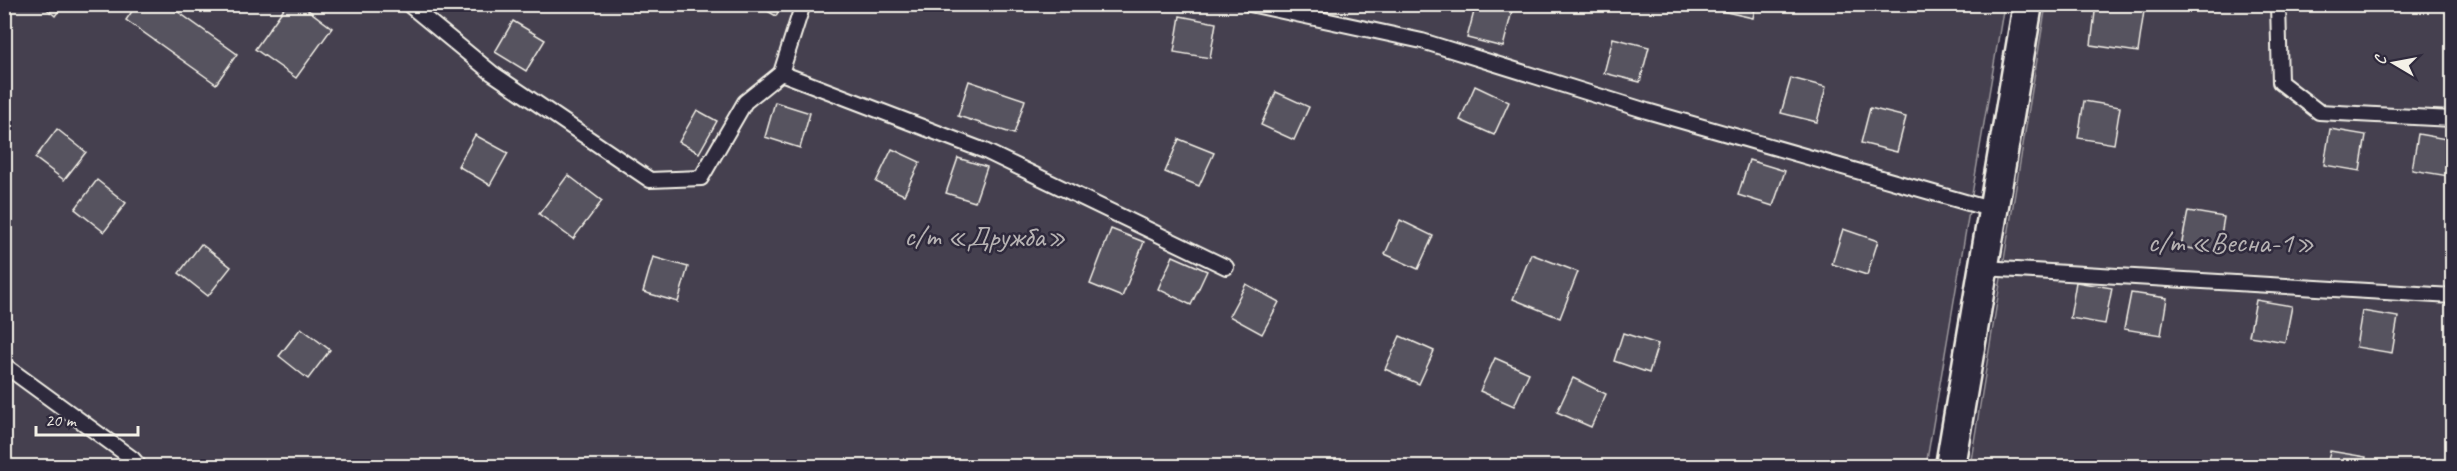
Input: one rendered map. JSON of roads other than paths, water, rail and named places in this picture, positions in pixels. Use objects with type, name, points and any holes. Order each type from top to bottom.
[{"type":"street","points":[[1950,466],[2028,4]]},
{"type":"lane","points":[[408,4],[492,73],[650,180],[701,178],[745,102],[781,73],[803,4]]},
{"type":"lane","points":[[1250,4],[1422,41],[1647,111],[1994,210]]},
{"type":"lane","points":[[2278,4],[2280,82],[2319,112],[2452,119]]},
{"type":"lane","points":[[781,73],[985,151],[1226,267]]},
{"type":"lane","points":[[1984,268],[2452,296]]},
{"type":"lane","points":[[4,365],[133,459],[139,466]]},
{"type":"park label","name":"с/т «Дружба»","points":[[985,236]]},
{"type":"park label","name":"с/т «Весна-1»","points":[[2231,242]]}]
